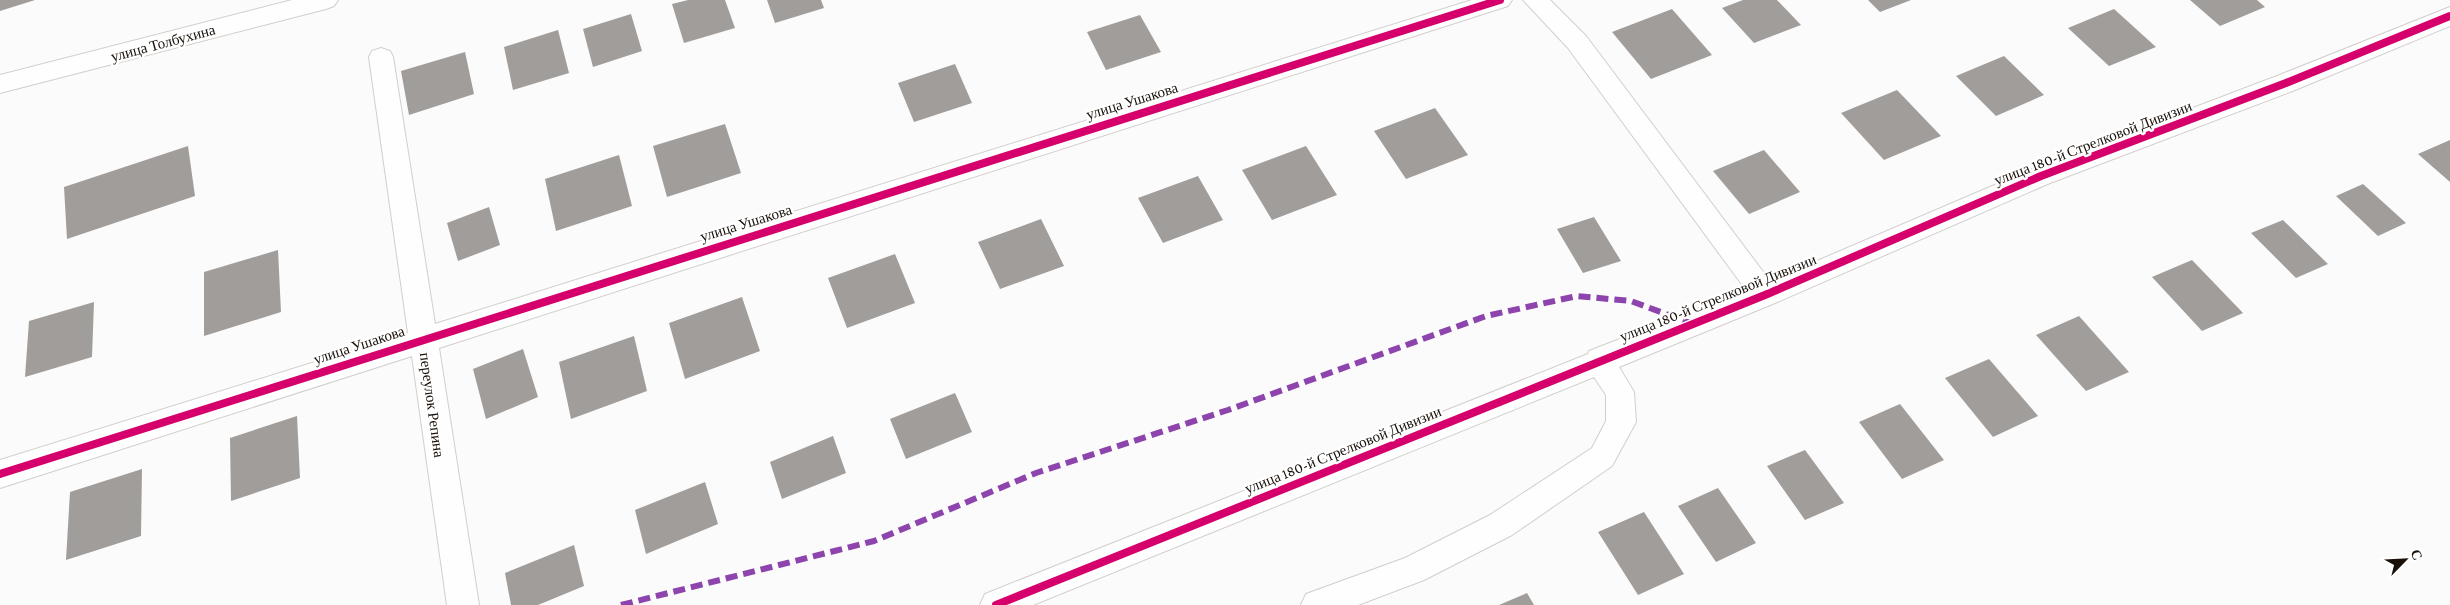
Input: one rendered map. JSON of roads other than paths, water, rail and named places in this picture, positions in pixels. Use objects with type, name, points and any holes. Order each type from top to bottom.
[{"type":"street","name":"улица Толбухина","points":[[0,84],[326,0]]},
{"type":"street","name":"улица Ушакова","points":[[0,474],[1500,0]]},
{"type":"street","points":[[1535,0],[1577,42],[1637,120],[1765,295]]},
{"type":"street","name":"улица 180-й Стрелковой Дивизии","points":[[996,605],[1599,360],[1765,295],[2041,176],[2286,83],[2450,16]]},
{"type":"street","name":"переулок Репина","points":[[381,57],[463,605]]},
{"type":"street","points":[[1317,605],[1413,570],[1501,525],[1602,457],[1620,422],[1620,392],[1599,360]]}]
